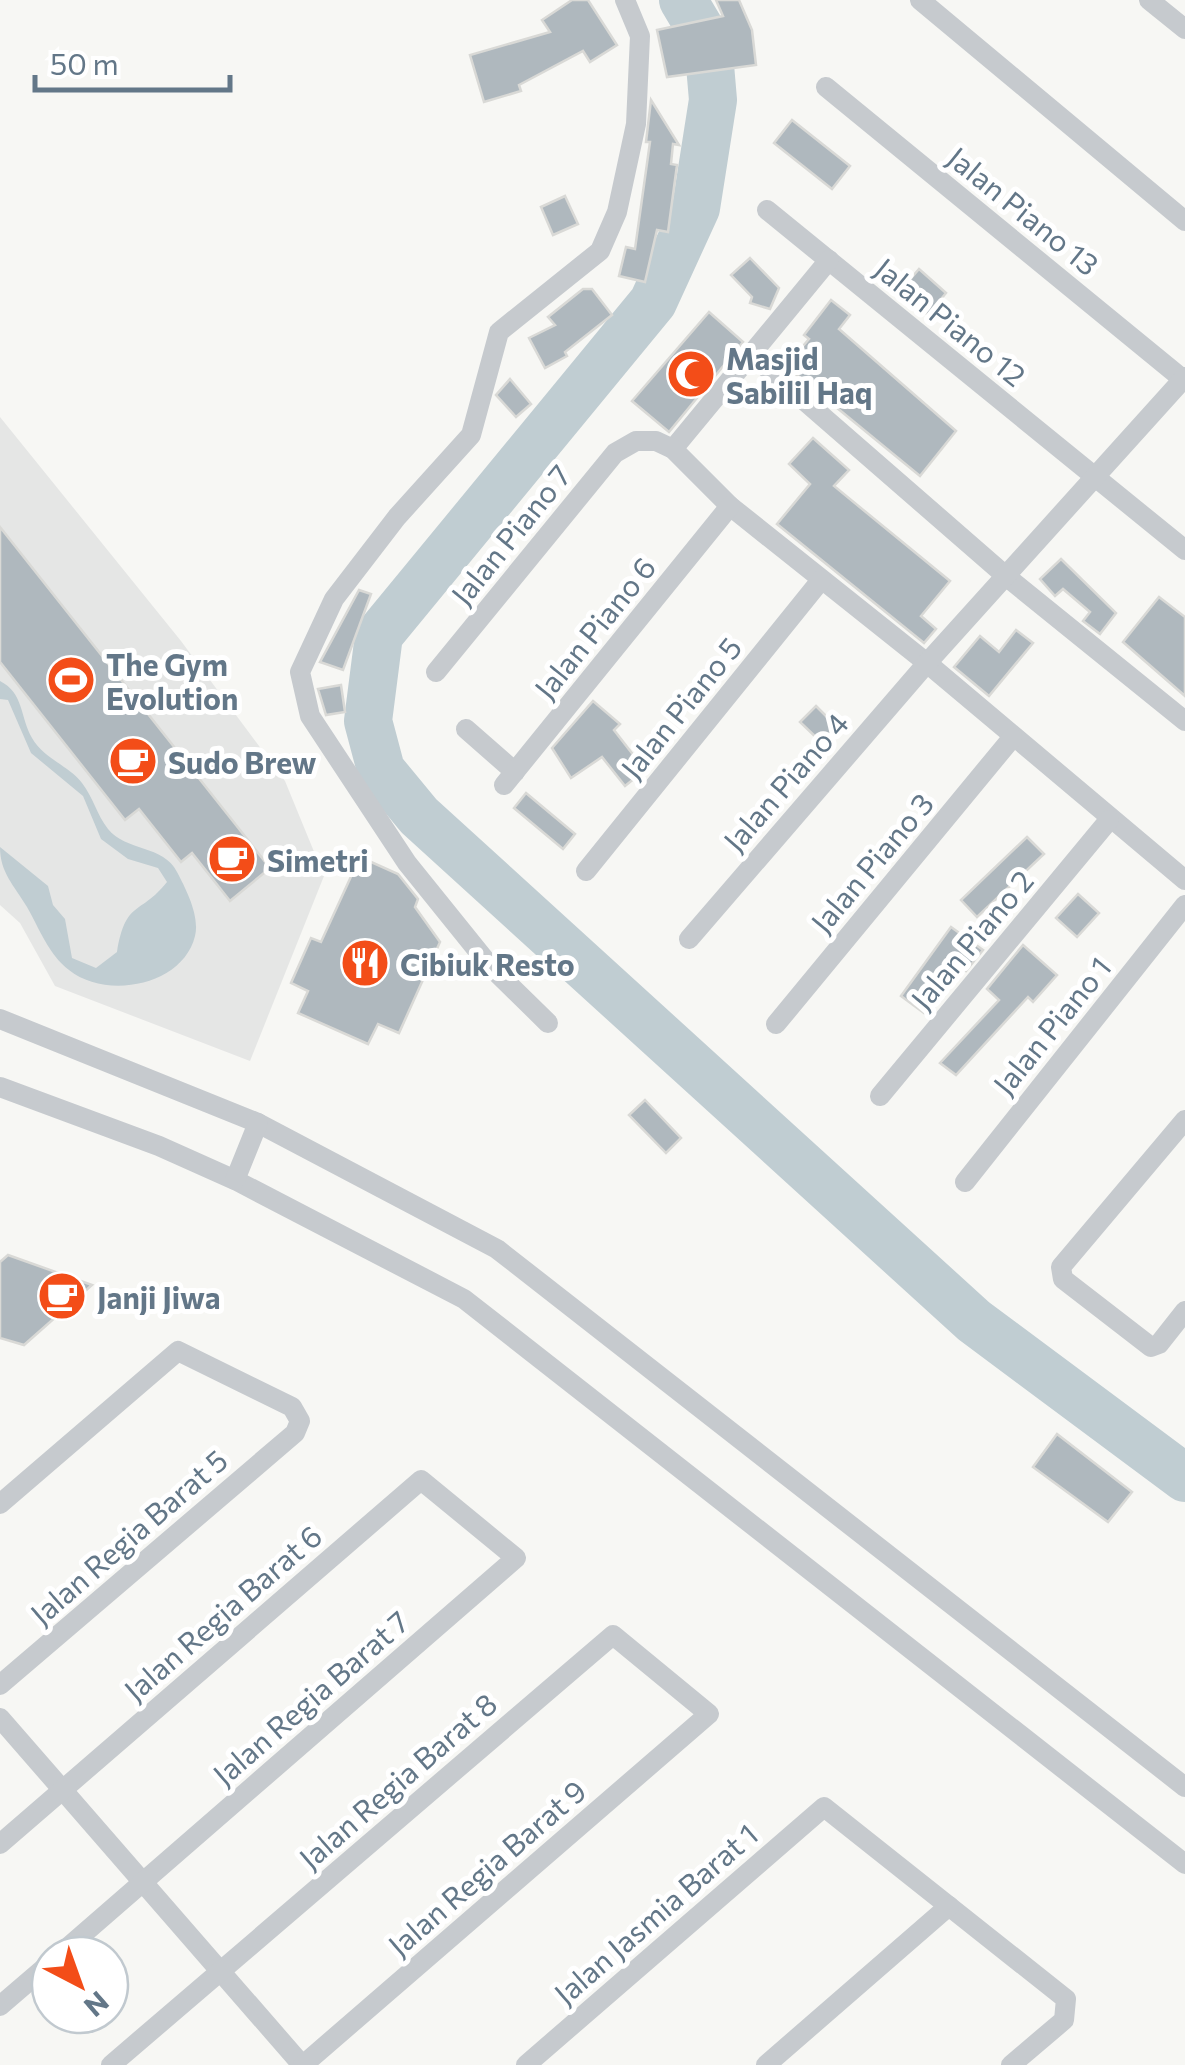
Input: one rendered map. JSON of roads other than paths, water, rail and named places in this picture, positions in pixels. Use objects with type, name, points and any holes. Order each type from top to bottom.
[{"type":"street","points":[[548,1023],[490,966],[406,862],[310,716],[300,672],[334,599],[397,518],[471,435],[500,332],[600,251],[617,212],[636,124],[640,36],[625,0]]},
{"type":"street","points":[[920,0],[1185,221]]},
{"type":"street","points":[[1149,0],[1185,28]]},
{"type":"street","name":"Jalan Piano 13","points":[[826,86],[1184,379]]},
{"type":"street","name":"Jalan Piano 12","points":[[768,210],[1185,550]]},
{"type":"street","points":[[829,260],[673,450],[730,506],[927,663],[1109,820],[1185,880]]},
{"type":"street","points":[[752,356],[1006,577],[1185,721]]},
{"type":"street","name":"Jalan Piano 4","points":[[688,938],[927,663],[1184,379]]},
{"type":"street","name":"Jalan Piano 7","points":[[436,672],[615,453],[636,441],[656,441],[673,450]]},
{"type":"street","name":"Jalan Piano 6","points":[[466,728],[509,779],[730,506]]},
{"type":"street","name":"Jalan Piano 5","points":[[586,871],[821,580]]},
{"type":"street","name":"Jalan Piano 3","points":[[776,1024],[1012,738]]},
{"type":"street","name":"Jalan Piano 2","points":[[880,1096],[1109,820]]},
{"type":"street","name":"Jalan Piano 1","points":[[964,1182],[1185,905]]},
{"type":"street","points":[[0,1020],[258,1123],[497,1248],[1185,1786]]},
{"type":"street","points":[[0,1087],[158,1146],[235,1180],[464,1299],[1185,1864]]},
{"type":"street","points":[[1182,1315],[1159,1344],[1151,1347],[1061,1274],[1061,1266],[1185,1120]]},
{"type":"street","points":[[235,1180],[258,1123]]},
{"type":"street","points":[[1182,1315],[1179,1335],[1185,1344]]},
{"type":"street","name":"Jalan Regia Barat 5","points":[[0,1504],[178,1351],[292,1407],[300,1421],[295,1433],[0,1685]]},
{"type":"street","name":"Jalan Regia Barat 7","points":[[82,1935],[516,1558],[421,1480]]},
{"type":"street","name":"Jalan Regia Barat 6","points":[[0,1844],[421,1480]]},
{"type":"street","name":"Jalan Regia Barat 9","points":[[303,2065],[709,1714],[613,1635]]},
{"type":"street","name":"Jalan Regia Barat 8","points":[[111,2065],[613,1635]]},
{"type":"street","points":[[0,1718],[303,2065]]},
{"type":"street","name":"Jalan Jasmia Barat 1","points":[[526,2065],[824,1807],[949,1906]]},
{"type":"street","points":[[766,2065],[949,1906],[1066,1999],[1064,2020],[1011,2065]]},
{"type":"street","points":[[0,2006],[30,1980]]},
{"type":"waterway","points":[[683,0],[708,42],[713,100],[696,208],[653,302],[379,635],[368,721],[381,770],[419,816],[974,1321],[1185,1478]]},
{"type":"place","name":"Masjid Sabilil Haq","points":[[691,374]]},
{"type":"place","name":"The Gym Evolution","points":[[71,680]]},
{"type":"place","name":"Sudo Brew","points":[[133,761]]},
{"type":"place","name":"Simetri","points":[[232,859]]},
{"type":"place","name":"Cibiuk Resto","points":[[365,963]]},
{"type":"place","name":"Janji Jiwa","points":[[62,1296]]}]
